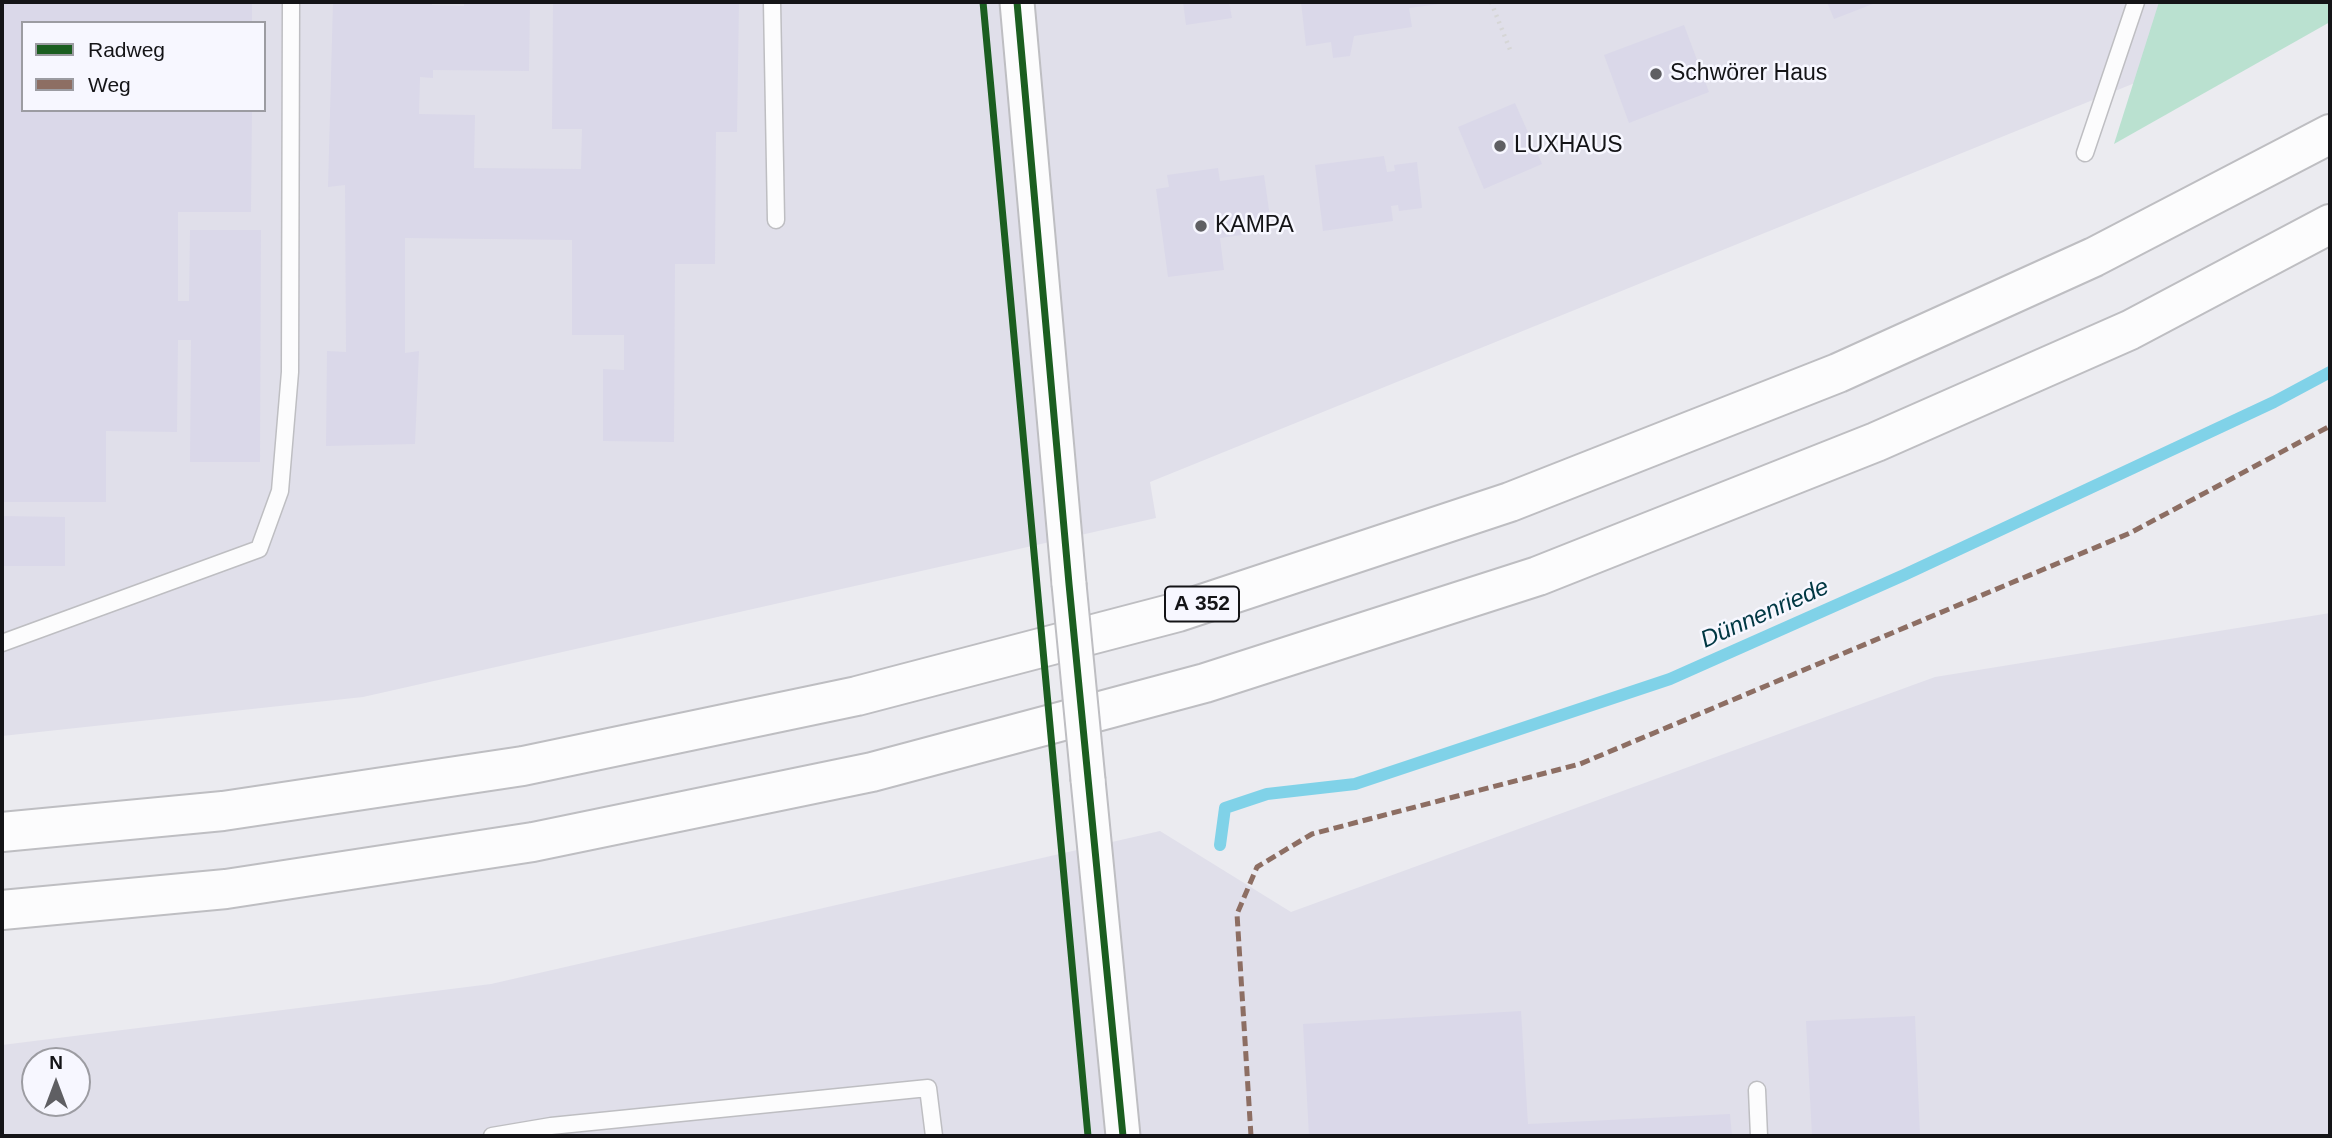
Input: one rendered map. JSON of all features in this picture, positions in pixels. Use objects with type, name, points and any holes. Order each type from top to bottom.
[{"type":"highway","name":"A 352","points":[[2,832],[223,811],[523,766],[856,696],[1178,612],[1510,502],[1838,373],[2094,257],[2330,134]]},
{"type":"highway","points":[[2,910],[226,889],[533,842],[872,772],[1205,683],[1538,576],[1876,442],[2130,330],[2330,224]]},
{"type":"street","points":[[1017,2],[1069,584],[1123,1136]]},
{"type":"lane","points":[[2,643],[259,549],[280,491],[290,372],[291,2]]},
{"type":"lane","points":[[772,2],[776,220]]},
{"type":"lane","points":[[2085,153],[2136,2]]},
{"type":"lane","points":[[492,1136],[551,1126],[928,1088],[934,1136]]},
{"type":"lane","points":[[1757,1090],[1759,1136]]},
{"type":"path","points":[[1491,2],[1511,52]]},
{"type":"shaded area","points":[[2,2],[2309,2],[2236,42],[1150,482],[1156,518],[363,697],[2,736]]},
{"type":"shaded area","points":[[2330,613],[2330,1136],[2,1136],[2,1045],[491,984],[1160,831],[1291,912],[1935,677]]},
{"type":"green space","points":[[2159,2],[2330,2],[2330,22],[2114,144]]},
{"type":"building","points":[[2,2],[252,2],[252,21],[21,21],[21,112],[252,112],[251,212],[178,212],[178,301],[189,301],[190,230],[261,230],[260,462],[190,462],[191,340],[178,340],[177,432],[106,431],[106,502],[2,502]]},
{"type":"building","points":[[333,2],[432,2],[432,5],[464,6],[464,2],[530,2],[529,71],[433,70],[433,78],[420,77],[419,114],[475,115],[474,168],[581,169],[582,129],[552,129],[553,2],[739,2],[737,132],[716,132],[715,264],[675,264],[674,442],[603,441],[603,369],[624,370],[624,335],[572,335],[572,240],[405,238],[405,353],[419,351],[415,444],[326,446],[327,351],[346,352],[345,185],[328,187]]},
{"type":"building","points":[[1183,2],[1229,2],[1232,18],[1186,25]]},
{"type":"building","points":[[1301,2],[1448,3],[1409,8],[1412,27],[1354,36],[1350,56],[1333,58],[1331,42],[1306,46]]},
{"type":"building","points":[[1827,2],[1878,2],[1834,19]]},
{"type":"building","name":"Schwörer Haus","points":[[1684,25],[1709,92],[1629,123],[1604,55]]},
{"type":"building","name":"LUXHAUS","points":[[1515,103],[1542,164],[1484,189],[1458,127]]},
{"type":"building","points":[[1384,156],[1387,172],[1395,171],[1394,165],[1417,162],[1422,208],[1399,211],[1398,205],[1391,206],[1393,221],[1323,231],[1315,165]]},
{"type":"building","name":"KAMPA","points":[[1218,168],[1220,181],[1264,175],[1272,231],[1220,238],[1224,270],[1168,277],[1156,189],[1169,187],[1167,175]]},
{"type":"building","points":[[2,516],[65,517],[65,566],[2,566]]},
{"type":"building","points":[[1521,1011],[1528,1124],[1730,1114],[1732,1136],[1309,1136],[1303,1024]]},
{"type":"building","points":[[1915,1016],[1920,1136],[1812,1136],[1806,1021]]},
{"type":"waterway","name":"Dünnenriede","points":[[1220,845],[1225,808],[1267,794],[1355,784],[1670,679],[1904,575],[2274,402],[2330,372]]},
{"type":"marked path","points":[[1251,1136],[1237,914],[1257,867],[1312,834],[1580,764],[2130,533],[2330,426]]},
{"type":"cycle path","points":[[983,2],[1088,1136]]},
{"type":"cycle path","points":[[1017,2],[1069,584],[1123,1136]]},
{"type":"place","name":"Schwörer Haus","points":[[1656,74]]},
{"type":"place","name":"LUXHAUS","points":[[1500,146]]},
{"type":"place","name":"KAMPA","points":[[1201,226]]}]
